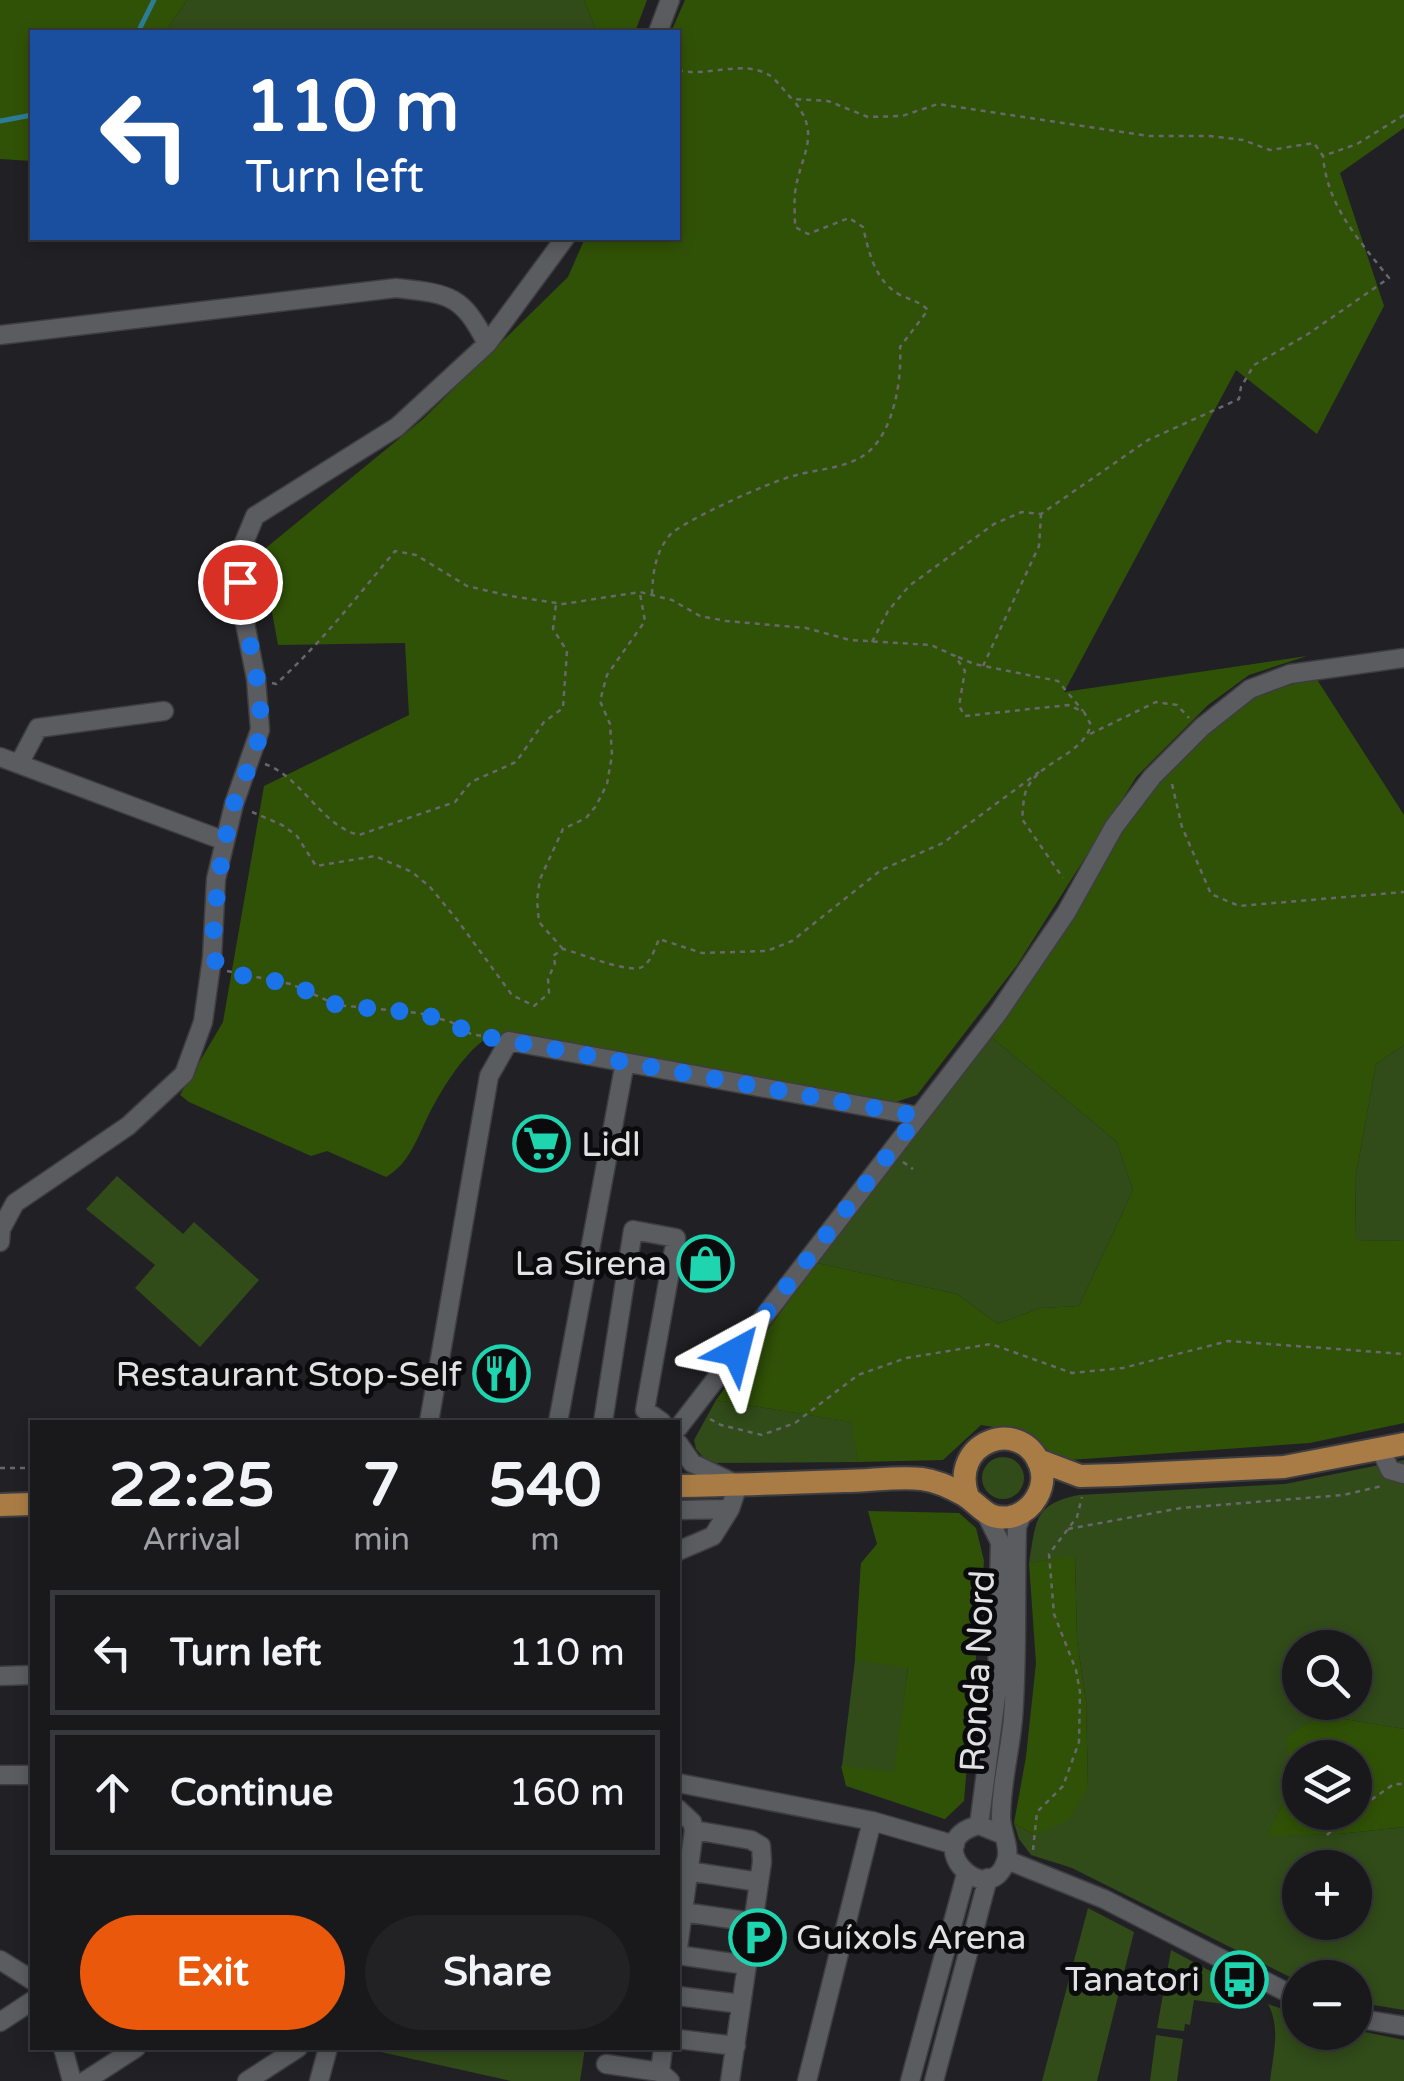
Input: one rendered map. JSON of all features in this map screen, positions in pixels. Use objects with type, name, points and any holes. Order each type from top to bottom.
[{"type":"main road","points":[[968,1497],[964,1486],[968,1461],[974,1451],[996,1439],[1021,1443],[1038,1460],[1080,1476],[1284,1467],[1404,1444]]},
{"type":"main road","points":[[1031,1504],[1042,1472],[1038,1460]]},
{"type":"main road","points":[[680,1486],[921,1479],[968,1461]]},
{"type":"main road","points":[[921,1479],[968,1497],[986,1514],[998,1518],[1080,1476]]},
{"type":"main road","points":[[0,1493],[30,1492]]},
{"type":"main road","points":[[0,1505],[30,1504]]},
{"type":"street","points":[[659,30],[670,0]]},
{"type":"street","points":[[0,1242],[8,1199],[128,1126],[184,1074],[204,1022],[216,879],[234,804],[260,730],[238,557],[254,516],[396,427],[487,344],[564,240]]},
{"type":"street","points":[[0,335],[396,288],[445,293],[472,315],[487,344]]},
{"type":"street","points":[[680,1425],[998,1014],[1078,892],[1114,827],[1152,776],[1250,689],[1290,674],[1404,658]]},
{"type":"street","points":[[19,764],[38,728],[164,712]]},
{"type":"street","points":[[0,757],[225,841]]},
{"type":"street","points":[[432,1420],[490,1076],[509,1041],[918,1116]]},
{"type":"street","points":[[558,1420],[625,1062]]},
{"type":"street","points":[[597,1223],[676,1238],[638,1416]]},
{"type":"street","points":[[603,1420],[633,1230]]},
{"type":"street","points":[[680,1446],[692,1463],[738,1485],[730,1509],[713,1536],[680,1551]]},
{"type":"street","points":[[1380,1448],[1390,1470],[1400,1479]]},
{"type":"street","name":"Ronda Nord","points":[[1007,1860],[1002,1797],[1018,1628],[1017,1527],[1031,1504]]},
{"type":"street","points":[[680,1510],[730,1509]]},
{"type":"street","name":"Ronda Nord","points":[[979,1825],[997,1688],[1000,1542],[986,1514]]},
{"type":"street","points":[[0,1676],[30,1675]]},
{"type":"street","points":[[0,1775],[30,1775]]},
{"type":"street","points":[[680,1783],[872,1821],[955,1845]]},
{"type":"street","points":[[680,1811],[692,1822],[694,1830],[680,1932]]},
{"type":"street","points":[[807,2081],[872,1821]]},
{"type":"street","points":[[1002,1834],[979,1825],[964,1832],[955,1845],[956,1862],[966,1874],[988,1878],[1007,1860],[1104,1899],[1282,1990]]},
{"type":"street","points":[[694,1830],[751,1840],[761,1846],[730,2081]]},
{"type":"street","points":[[688,1871],[759,1882]]},
{"type":"street","points":[[910,2081],[966,1874]]},
{"type":"street","points":[[934,2081],[988,1878]]},
{"type":"street","points":[[682,1912],[752,1922]]},
{"type":"street","points":[[680,1951],[746,1964]]},
{"type":"street","points":[[0,1960],[30,1979]]},
{"type":"street","points":[[680,1996],[741,2004]]},
{"type":"street","points":[[0,2022],[30,2002]]},
{"type":"street","points":[[1372,2021],[1404,2026]]},
{"type":"street","points":[[680,2039],[736,2046]]},
{"type":"street","points":[[64,2050],[72,2081]]},
{"type":"street","points":[[84,2081],[133,2050]]},
{"type":"street","points":[[247,2081],[295,2050]]},
{"type":"street","points":[[319,2081],[327,2050]]},
{"type":"street","points":[[606,2064],[665,2076],[663,2050]]},
{"type":"path","points":[[652,595],[652,566],[670,533],[790,476],[832,468],[867,453],[889,420],[902,376],[900,348],[928,310],[896,293],[878,274],[863,227],[849,218],[808,234],[795,226],[795,194],[810,136],[805,114],[767,73],[728,68],[680,70]]},
{"type":"path","points":[[792,99],[828,101],[868,117],[902,116],[938,104],[1150,136],[1243,140],[1270,150],[1314,142],[1323,156],[1325,180],[1344,222],[1389,278],[1308,334],[1254,365],[1241,387],[1239,399],[1148,440],[1041,514],[1022,512],[994,524],[909,586],[888,611],[872,642]]},
{"type":"path","points":[[1323,156],[1357,144],[1404,115]]},
{"type":"path","points":[[983,666],[1039,546],[1041,514]]},
{"type":"path","points":[[256,679],[276,684],[294,668],[395,552],[416,556],[467,586],[564,604],[640,592],[672,600],[700,616],[770,622],[850,640],[931,645],[983,666],[1058,681],[1091,725],[1074,750],[988,806],[942,843],[880,870],[792,941],[767,950],[702,954],[659,939],[641,968],[625,969],[562,949],[539,922],[536,900],[540,879],[562,829],[586,818],[607,784],[612,755],[610,724],[600,701],[608,675],[645,621],[640,592]]},
{"type":"path","points":[[250,758],[274,767],[343,831],[359,835],[455,802],[471,782],[516,762],[544,722],[563,708],[567,651],[554,629],[556,602]]},
{"type":"path","points":[[956,656],[966,672],[959,706],[965,716],[1068,705],[1084,712]]},
{"type":"path","points":[[1088,734],[1156,702],[1177,705],[1202,728]]},
{"type":"path","points":[[1044,768],[1025,791],[1022,819],[1078,892]]},
{"type":"path","points":[[1152,776],[1172,784],[1182,827],[1211,894],[1239,906],[1404,892]]},
{"type":"path","points":[[234,804],[282,825],[296,836],[316,866],[375,856],[412,872],[430,886],[512,995],[534,1006],[549,993],[548,979],[556,962],[553,956],[562,949]]},
{"type":"path","points":[[212,958],[229,973],[292,984],[337,1005],[419,1013],[450,1022],[471,1034],[509,1041]]},
{"type":"path","points":[[692,1408],[722,1425],[762,1435],[795,1424],[858,1376],[906,1358],[990,1344],[1072,1373],[1123,1368],[1228,1342],[1404,1354]]},
{"type":"path","points":[[0,1468],[30,1468]]},
{"type":"path","points":[[1027,1868],[1036,1840],[1037,1812],[1064,1786],[1079,1742],[1076,1670],[1054,1614],[1049,1554],[1077,1517],[1082,1500],[1080,1476]]},
{"type":"path","points":[[1067,1529],[1181,1508],[1343,1495],[1400,1479]]},
{"type":"path","points":[[1372,1799],[1394,1784],[1404,1784]]},
{"type":"path","points":[[1327,1834],[1332,1830]]},
{"type":"green space","points":[[0,0],[187,0],[166,30],[30,30],[30,161],[0,159]]},
{"type":"green space","points":[[187,0],[584,0],[596,30],[166,30]]},
{"type":"green space","points":[[584,0],[647,0],[636,30],[596,30]]},
{"type":"green space","points":[[685,0],[1404,0],[1404,128],[1340,173],[1384,306],[1317,434],[1236,370],[1064,692],[1307,656],[1249,675],[1208,705],[1137,776],[1017,965],[917,1095],[896,1102],[871,1099],[492,1034],[456,1070],[407,1157],[386,1177],[327,1151],[311,1156],[180,1095],[223,1022],[264,786],[409,715],[405,643],[278,645],[261,552],[423,419],[568,277],[584,240],[680,240],[680,30],[672,30]]},
{"type":"green space","points":[[1316,678],[1404,815],[1404,1045],[1376,1064],[1355,1180],[1356,1240],[1404,1241],[1404,1423],[1310,1443],[1055,1461],[1027,1432],[981,1425],[943,1460],[858,1462],[851,1422],[716,1400],[817,1263],[957,1294],[998,1324],[1041,1308],[1079,1306],[1133,1190],[1117,1142],[990,1036],[1161,770],[1245,696]]},
{"type":"green space","points":[[990,1036],[1117,1142],[1133,1190],[1079,1306],[1041,1308],[998,1324],[957,1294],[817,1263]]},
{"type":"green space","points":[[1404,1045],[1404,1241],[1356,1240],[1355,1180],[1376,1064]]},
{"type":"green space","points":[[117,1176],[183,1234],[194,1222],[259,1280],[200,1347],[135,1288],[155,1265],[86,1209]]},
{"type":"green space","points":[[716,1400],[852,1422],[858,1462],[708,1463],[694,1440]]},
{"type":"green space","points":[[1003,1457],[1018,1463],[1024,1478],[1018,1493],[1003,1499],[988,1493],[982,1478],[988,1463]]},
{"type":"green space","points":[[1404,1460],[1404,1729],[1350,1720],[1372,1720],[1372,1630],[1282,1630],[1282,1720],[1312,1720],[1282,1740],[1282,1807],[1267,1835],[1339,1834],[1404,1827],[1404,2010],[1372,2005],[1372,1960],[1282,1960],[1282,1973],[1072,1868],[1031,1855],[1019,1839],[1014,1823],[1034,1835],[1088,1786],[1075,1556],[1029,1563],[1039,1517],[1053,1504],[1079,1495],[1285,1484]]},
{"type":"green space","points":[[868,1511],[959,1513],[976,1528],[984,1561],[964,1801],[945,1819],[846,1785],[841,1766],[894,1772],[908,1668],[855,1660],[861,1563],[877,1544]]},
{"type":"green space","points":[[1075,1555],[1088,1787],[1069,1820],[1034,1835],[1014,1823],[1036,1663],[1029,1563]]},
{"type":"green space","points":[[861,1563],[897,1622],[908,1667],[900,1733],[945,1819],[846,1786],[842,1766],[855,1660]]},
{"type":"green space","points":[[1312,1720],[1350,1720],[1404,1729],[1404,1827],[1339,1834],[1266,1836],[1282,1806],[1282,1830],[1372,1830],[1372,1740],[1286,1740]]},
{"type":"green space","points":[[1088,1908],[1134,1932],[1097,2081],[1042,2081]]},
{"type":"green space","points":[[1171,1950],[1240,1987],[1238,2006],[1194,2000],[1190,2025],[1185,2024],[1184,2031],[1157,2028]]},
{"type":"green space","points":[[1268,2004],[1282,2009],[1282,2050],[1372,2050],[1372,2033],[1404,2040],[1404,2081],[1270,2081],[1275,2032]]},
{"type":"green space","points":[[1156,2035],[1183,2039],[1177,2081],[1150,2081]]},
{"type":"green space","points":[[372,2050],[585,2050],[580,2081],[511,2081]]},
{"type":"waterway","points":[[139,30],[154,0]]},
{"type":"waterway","points":[[0,121],[30,115]]},
{"type":"place","name":"Lidl","points":[[542,1144]]},
{"type":"place","name":"La Sirena","points":[[706,1263]]},
{"type":"place","name":"Restaurant Stop-Self","points":[[501,1374]]},
{"type":"place","name":"Guíxols Arena","points":[[757,1937]]},
{"type":"place","name":"Tanatori","points":[[1239,1979]]},
{"type":"route","points":[[240,582],[260,730],[234,804],[216,879],[212,958],[229,973],[292,984],[337,1005],[419,1013],[450,1022],[471,1034],[918,1116],[736,1352]]}]
